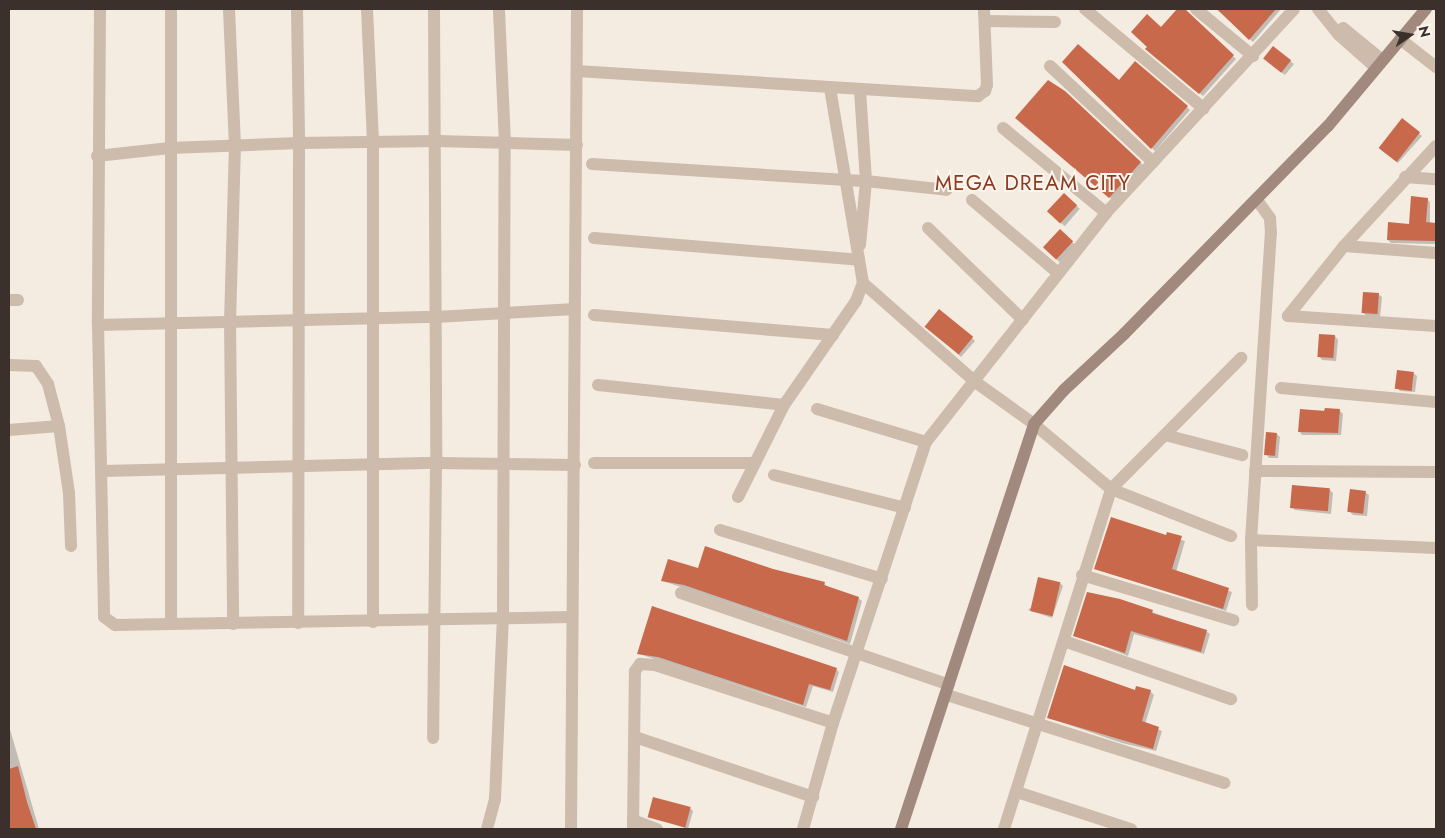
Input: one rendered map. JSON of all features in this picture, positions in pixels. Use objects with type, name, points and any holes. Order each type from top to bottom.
[{"type":"main road","points":[[901,829],[1034,424],[1064,390],[1093,365],[1328,126],[1378,63],[1426,9]]},
{"type":"street","points":[[100,9],[97,156],[98,326],[103,471],[104,617],[115,625],[503,620],[571,617]]},
{"type":"street","points":[[170,9],[169,323],[171,624]]},
{"type":"street","points":[[229,9],[235,144],[230,320],[232,624]]},
{"type":"street","points":[[297,9],[299,143],[298,623]]},
{"type":"street","points":[[367,9],[373,142],[373,622]]},
{"type":"street","points":[[433,738],[436,620],[437,142],[434,9]]},
{"type":"street","points":[[487,829],[495,800],[503,620],[502,464],[505,143],[498,9]]},
{"type":"street","points":[[571,829],[571,617],[575,465],[578,145],[577,9]]},
{"type":"street","points":[[1085,9],[1204,109]]},
{"type":"street","points":[[1196,9],[1253,56]]},
{"type":"street","points":[[803,829],[834,723],[926,442],[1106,212],[1204,109],[1294,9]]},
{"type":"street","points":[[1318,9],[1336,27],[1339,35],[1378,63]]},
{"type":"street","points":[[577,71],[860,90],[982,94],[987,85],[984,15],[1055,22]]},
{"type":"street","points":[[1400,39],[1436,67]]},
{"type":"street","points":[[1050,66],[1153,162]]},
{"type":"street","points":[[738,497],[784,405],[856,301],[863,283],[843,180],[830,88]]},
{"type":"street","points":[[858,260],[866,181],[860,90]]},
{"type":"street","points":[[1003,128],[1106,212]]},
{"type":"street","points":[[97,156],[170,148],[235,144],[437,142],[578,145]]},
{"type":"street","points":[[1436,146],[1344,246],[1288,316],[1436,326]]},
{"type":"street","points":[[592,164],[866,181],[947,190]]},
{"type":"street","points":[[1406,177],[1436,179]]},
{"type":"street","points":[[972,200],[1058,273]]},
{"type":"street","points":[[1252,605],[1251,540],[1271,233],[1270,218],[1257,200]]},
{"type":"street","points":[[928,228],[1023,320]]},
{"type":"street","points":[[594,238],[858,260]]},
{"type":"street","points":[[1344,246],[1436,253]]},
{"type":"street","points":[[863,283],[974,381],[1034,424],[1111,489],[1231,536]]},
{"type":"street","points":[[98,326],[230,320],[436,317],[575,309]]},
{"type":"street","points":[[594,315],[833,335]]},
{"type":"street","points":[[1004,829],[1064,641],[1082,575],[1111,489],[1241,358]]},
{"type":"street","points":[[9,365],[28,364],[42,371],[59,426],[69,493],[71,546]]},
{"type":"street","points":[[598,385],[784,405]]},
{"type":"street","points":[[1281,388],[1436,402]]},
{"type":"street","points":[[816,410],[926,442]]},
{"type":"street","points":[[9,430],[59,426]]},
{"type":"street","points":[[1165,435],[1242,455]]},
{"type":"street","points":[[103,471],[170,468],[298,468],[436,463],[575,465]]},
{"type":"street","points":[[594,463],[755,463]]},
{"type":"street","points":[[1255,471],[1436,472]]},
{"type":"street","points":[[774,474],[905,508]]},
{"type":"street","points":[[720,530],[882,579]]},
{"type":"street","points":[[1251,540],[1436,548]]},
{"type":"street","points":[[1082,575],[1233,620]]},
{"type":"street","points":[[681,593],[857,655],[1038,725],[1224,783]]},
{"type":"street","points":[[1064,641],[1231,699]]},
{"type":"street","points":[[657,829],[633,825],[635,671],[640,664],[647,664],[834,723]]},
{"type":"street","points":[[634,737],[813,798]]},
{"type":"street","points":[[1017,792],[1131,829]]},
{"type":"building","points":[[1177,9],[1185,9],[1234,55],[1199,94],[1145,49],[1147,47],[1131,32],[1147,14],[1161,27]]},
{"type":"building","points":[[1217,9],[1276,9],[1249,40]]},
{"type":"building","points":[[1078,44],[1119,80],[1135,61],[1188,106],[1151,149],[1062,62]]},
{"type":"building","points":[[1273,46],[1291,60],[1281,73],[1263,59]]},
{"type":"building","points":[[1048,80],[1065,91],[1141,162],[1109,198],[1015,118]]},
{"type":"building","points":[[1402,118],[1420,132],[1397,162],[1379,148]]},
{"type":"building","points":[[1064,193],[1077,205],[1060,224],[1047,211]]},
{"type":"building","points":[[1411,196],[1428,198],[1426,222],[1436,223],[1436,241],[1387,240],[1388,222],[1409,224]]},
{"type":"building","points":[[1060,229],[1073,241],[1056,260],[1043,247]]},
{"type":"building","points":[[1363,292],[1379,293],[1377,314],[1362,313]]},
{"type":"building","points":[[939,309],[973,337],[959,355],[925,327]]},
{"type":"building","points":[[1319,334],[1335,335],[1333,358],[1317,357]]},
{"type":"building","points":[[1397,370],[1414,372],[1412,391],[1395,389]]},
{"type":"building","points":[[1325,408],[1340,409],[1338,433],[1298,432],[1300,409],[1324,411]]},
{"type":"building","points":[[1266,432],[1277,433],[1275,456],[1264,455]]},
{"type":"building","points":[[1292,485],[1330,488],[1328,511],[1290,508]]},
{"type":"building","points":[[1350,489],[1366,491],[1363,514],[1347,512]]},
{"type":"building","points":[[1111,517],[1166,535],[1167,532],[1182,536],[1172,569],[1229,588],[1223,609],[1094,569]]},
{"type":"building","points":[[705,546],[773,569],[825,582],[824,585],[859,597],[847,641],[684,585],[661,581],[668,559],[698,568]]},
{"type":"building","points":[[1038,577],[1060,582],[1053,616],[1030,611]]},
{"type":"building","points":[[1087,592],[1120,599],[1153,610],[1152,613],[1207,630],[1201,652],[1131,631],[1125,653],[1073,636]]},
{"type":"building","points":[[652,606],[837,668],[830,690],[809,684],[803,705],[658,657],[637,654]]},
{"type":"building","points":[[1064,665],[1135,690],[1136,686],[1151,690],[1142,721],[1159,727],[1153,749],[1047,718]]},
{"type":"building","points":[[18,766],[36,829],[9,829],[9,769]]},
{"type":"building","points":[[653,797],[691,807],[685,827],[648,817]]},
{"type":"district","name":"MEGA DREAM CITY","points":[[1033,183]]}]
